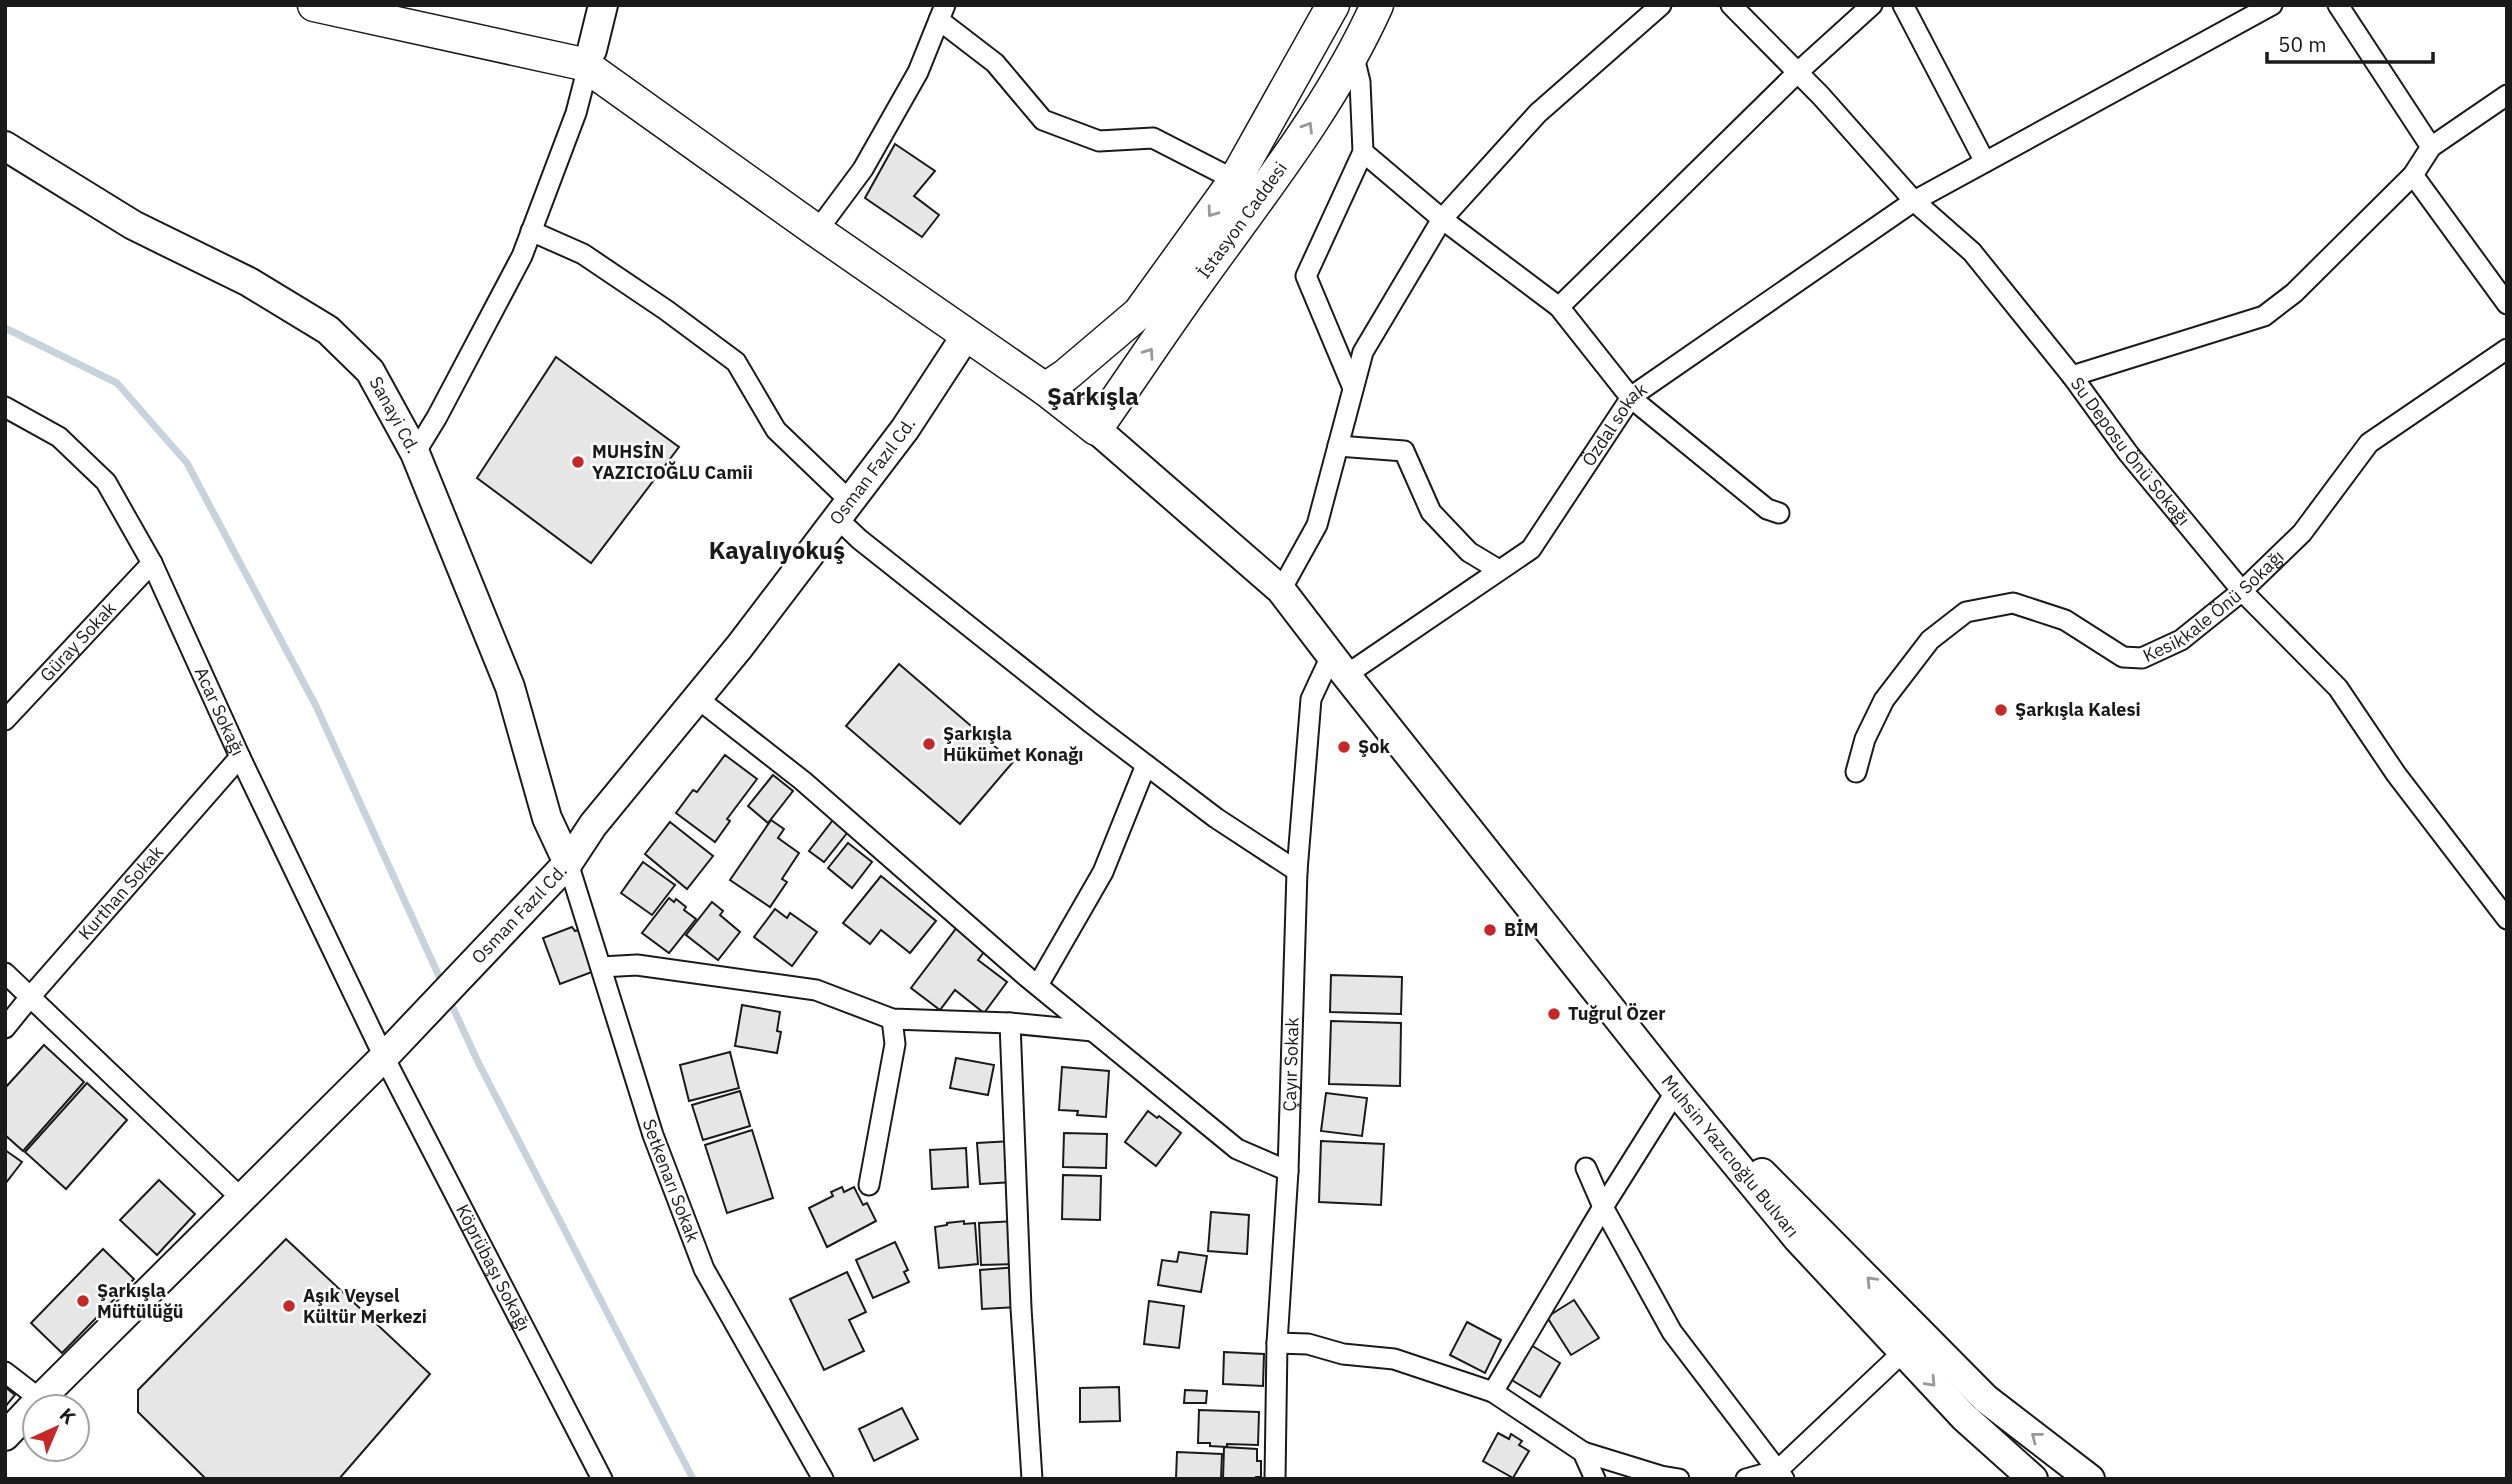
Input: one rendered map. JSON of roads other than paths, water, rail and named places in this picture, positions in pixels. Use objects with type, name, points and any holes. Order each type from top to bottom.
[{"type":"main road","points":[[314,5],[384,13],[583,64],[590,59],[817,231],[1045,388],[1096,429]]},
{"type":"main road","name":"İstasyon Caddesi","points":[[1045,388],[1066,375],[1139,313],[1236,180],[1333,5]]},
{"type":"main road","name":"İstasyon Caddesi","points":[[1096,429],[1289,158],[1353,53],[1377,5]]},
{"type":"street","points":[[415,453],[522,256],[576,113],[603,5]]},
{"type":"street","name":"Su Deposu Önü Sokağı","points":[[1731,5],[1798,72],[1914,201],[1972,252],[2072,376],[2128,453],[2242,591],[2338,688],[2396,774],[2507,919]]},
{"type":"street","points":[[1559,307],[1798,72],[1872,5]]},
{"type":"street","points":[[1903,5],[1984,162]]},
{"type":"street","name":"Özdal sokak","points":[[1338,665],[1531,549],[1631,398],[1914,201],[2272,5]]},
{"type":"street","points":[[2338,5],[2431,147]]},
{"type":"street","points":[[1281,590],[1317,525],[1363,352],[1441,219],[1538,113],[1659,6]]},
{"type":"street","points":[[817,231],[863,169],[918,72],[942,13],[995,63],[1043,120],[1099,141],[1153,138],[1236,180]]},
{"type":"street","points":[[1353,53],[1360,82],[1363,152],[1306,276],[1353,388]]},
{"type":"street","points":[[2072,376],[2264,316],[2294,293],[2413,175],[2431,147],[2507,95]]},
{"type":"street","name":"Sanayi Cd.","points":[[5,146],[133,225],[249,282],[328,330],[370,371],[415,453],[510,687],[547,818],[568,863]]},
{"type":"street","points":[[1363,152],[1441,219],[1559,307],[1631,398],[1767,509],[1779,513]]},
{"type":"street","points":[[2413,175],[2507,304]]},
{"type":"street","points":[[531,231],[583,254],[666,310],[736,362],[776,430],[880,556],[1216,818],[1297,871]]},
{"type":"street","name":"Osman Fazıl Cd.","points":[[46,1393],[390,1051],[568,863],[593,825],[697,698],[905,429],[967,334]]},
{"type":"street","name":"Kesikkale Önü Sokağı","points":[[1857,772],[1865,739],[1884,700],[1930,640],[1966,612],[2013,603],[2065,620],[2123,657],[2142,658],[2180,640],[2242,591],[2302,533],[2369,443],[2507,349]]},
{"type":"street","name":"Acar Sokağı","points":[[9,414],[59,437],[106,482],[152,563],[240,757],[390,1051]]},
{"type":"street","points":[[1096,429],[1281,590],[1676,1091],[1493,1392]]},
{"type":"street","points":[[1338,446],[1404,451],[1431,512],[1469,552],[1499,570]]},
{"type":"street","name":"Güray Sokak","points":[[5,720],[152,563]]},
{"type":"street","name":"Çayır Sokak","points":[[1275,1479],[1277,1343],[1288,1171],[1297,871],[1311,699],[1338,665]]},
{"type":"street","points":[[697,698],[803,781],[1038,985],[1237,1149],[1288,1171]]},
{"type":"street","name":"Kurthan Sokak","points":[[5,1028],[240,757]]},
{"type":"street","points":[[1038,985],[1102,872],[1146,765]]},
{"type":"street","name":"Setkenarı Sokak","points":[[568,863],[653,1135],[704,1269],[822,1479]]},
{"type":"street","points":[[601,967],[638,965],[816,990],[892,1018],[1010,1023],[1094,1031]]},
{"type":"street","points":[[5,973],[242,1199]]},
{"type":"street","points":[[869,1185],[895,1044],[892,1018]]},
{"type":"street","points":[[1010,1023],[1021,1308],[1032,1479]]},
{"type":"street","name":"Köprübaşı Sokağı","points":[[390,1051],[602,1479]]},
{"type":"street","name":"Muhsin Yazıcıoğlu Bulvarı","points":[[1676,1091],[1798,1239],[1964,1417],[2033,1479]]},
{"type":"street","name":"Muhsin Yazıcıoğlu Bulvarı","points":[[1676,1091],[1791,1200],[1986,1399],[2090,1479]]},
{"type":"street","points":[[1586,1168],[1604,1207],[1672,1332],[1781,1474]]},
{"type":"street","points":[[1277,1343],[1308,1344],[1343,1354],[1394,1359],[1493,1392],[1583,1452],[1679,1479]]},
{"type":"street","points":[[1746,1479],[1781,1474],[1903,1352]]},
{"type":"street","points":[[5,1372],[32,1393]]},
{"type":"street","name":"Osman Fazıl Cd.","points":[[5,1436],[21,1419]]},
{"type":"street","points":[[1583,1452],[1595,1479]]},
{"type":"waterway","points":[[5,328],[117,383],[187,463],[316,706],[443,985]]},
{"type":"waterway","points":[[449,999],[478,1062],[693,1479]]},
{"type":"place","name":"MUHSİN YAZICIOĞLU Camii","points":[[578,462]]},
{"type":"place","name":"Şarkışla Kalesi","points":[[2001,710]]},
{"type":"place","name":"Şarkışla Hükümet Konağı","points":[[929,744]]},
{"type":"place","name":"Şok","points":[[1344,747]]},
{"type":"place","name":"BİM","points":[[1490,930]]},
{"type":"place","name":"Tuğrul Özer","points":[[1554,1014]]},
{"type":"place","name":"Şarkışla Müftülüğü","points":[[83,1301]]},
{"type":"place","name":"Aşık Veysel Kültür Merkezi","points":[[289,1306]]},
{"type":"district","name":"Şarkışla","points":[[1093,397]]},
{"type":"district","name":"Kayalıyokuş","points":[[777,551]]}]
